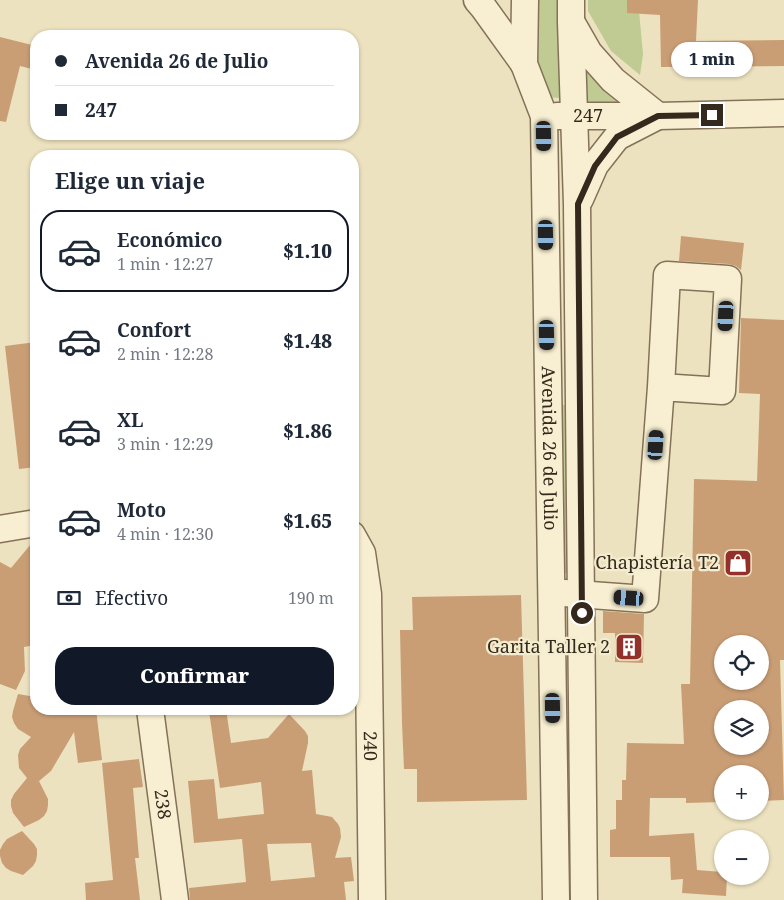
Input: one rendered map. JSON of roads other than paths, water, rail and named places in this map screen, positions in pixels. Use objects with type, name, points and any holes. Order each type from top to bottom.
[{"type":"street","points":[[476,0],[483,6],[524,64]]},
{"type":"street","name":"Avenida 26 de Julio","points":[[525,0],[524,64],[544,116],[556,900]]},
{"type":"street","points":[[571,11],[589,53],[613,80],[658,116],[617,137],[595,166],[578,204]]},
{"type":"street","name":"Avenida 26 de Julio","points":[[571,11],[578,204],[584,900]]},
{"type":"street","name":"247","points":[[544,116],[784,113]]},
{"type":"street","points":[[551,593],[645,599],[661,387],[667,275],[728,279],[722,391],[661,387]]},
{"type":"street","points":[[0,529],[30,524]]},
{"type":"street","name":"240","points":[[359,548],[362,553],[368,594],[372,900]]},
{"type":"street","name":"238","points":[[151,715],[175,900]]},
{"type":"place","name":"Chapistería T2","points":[[738,563]]},
{"type":"place","name":"Garita Taller 2","points":[[629,647]]}]
